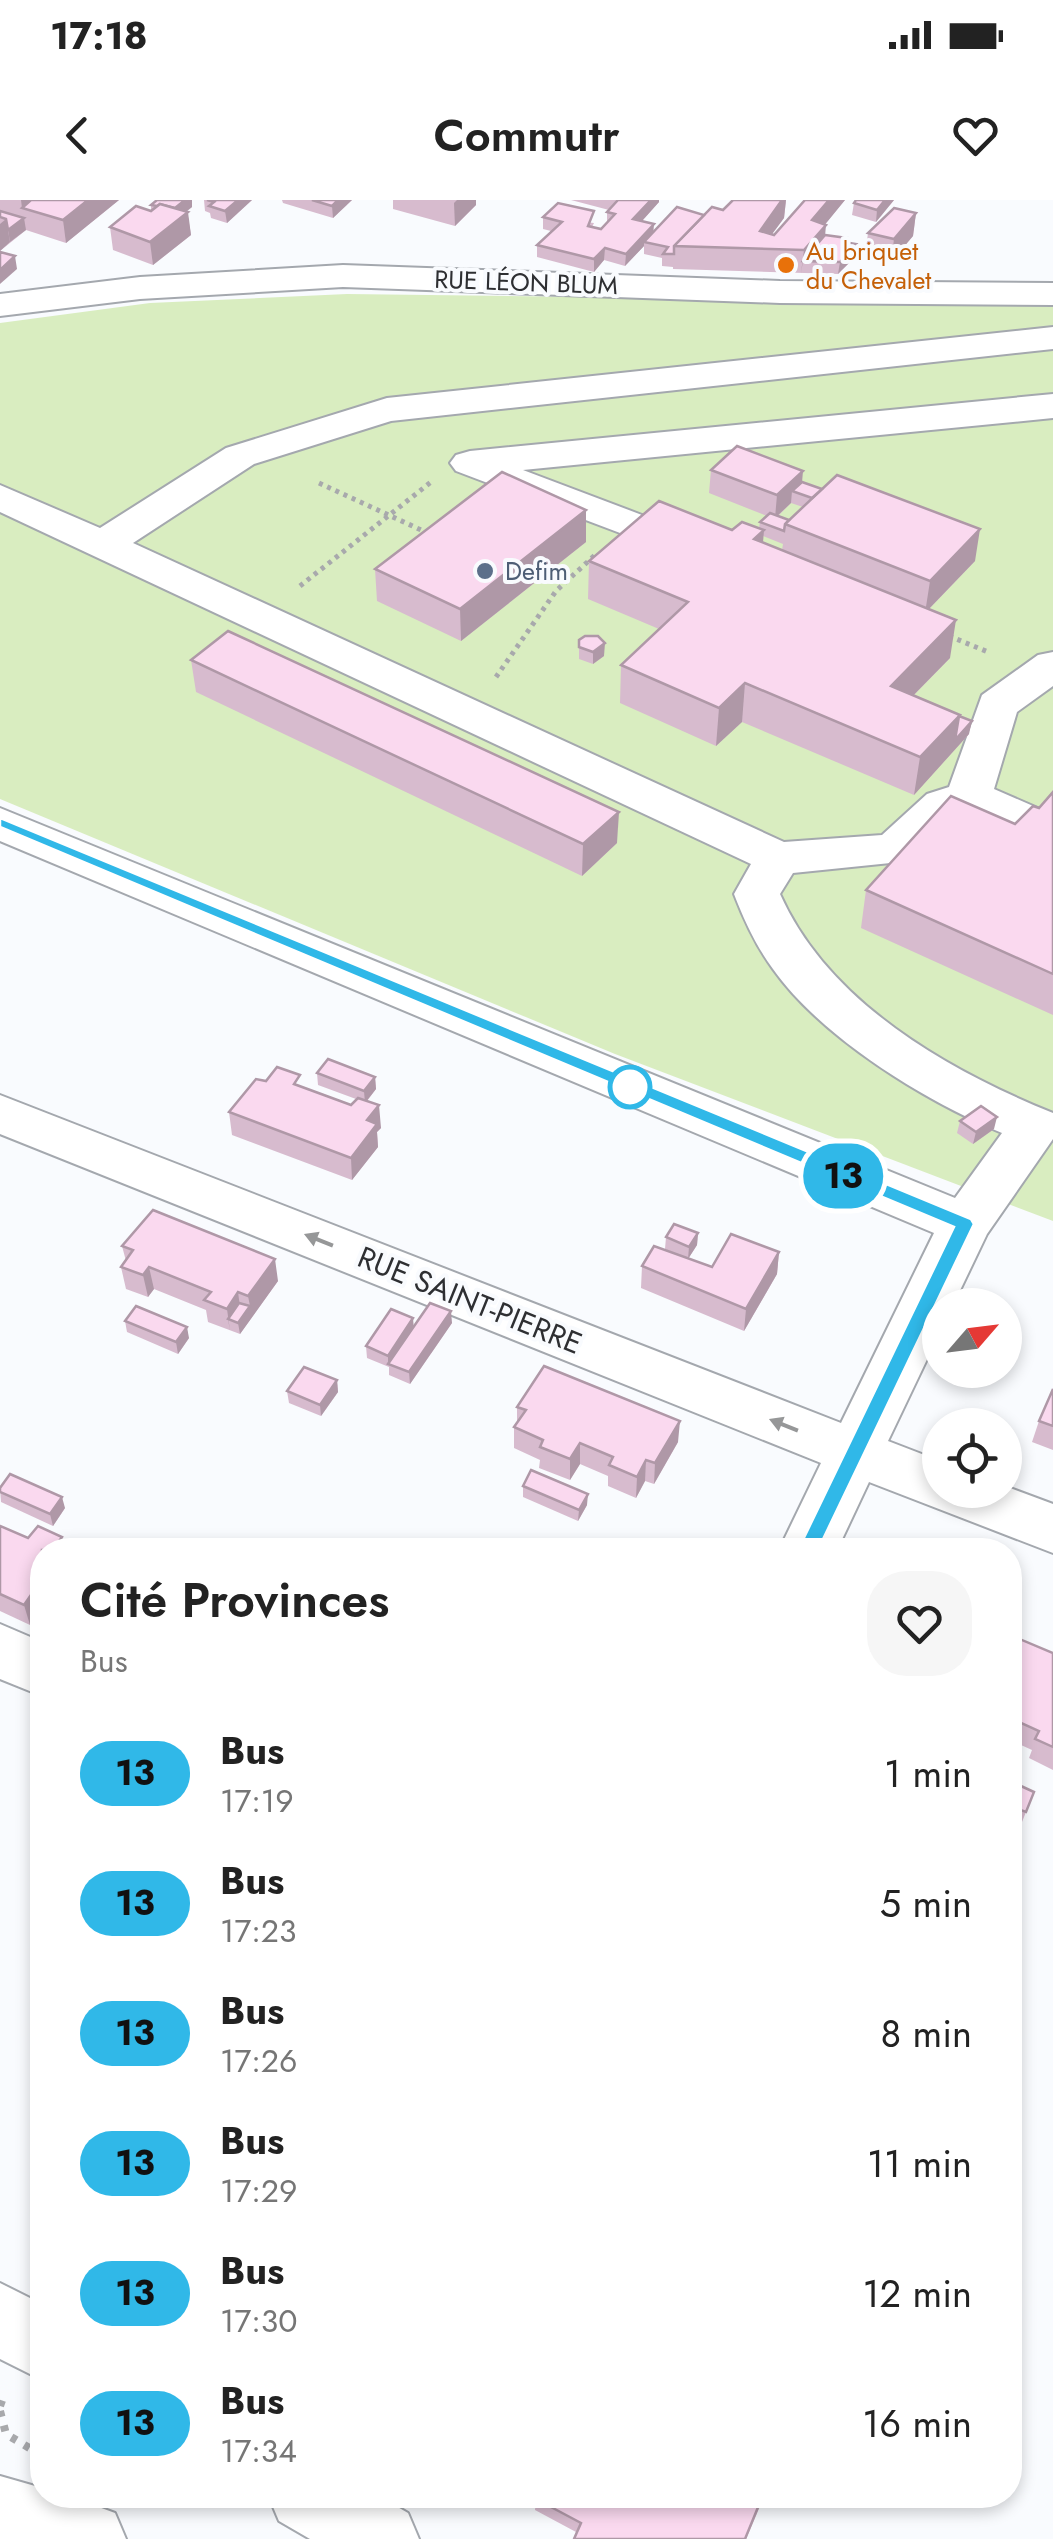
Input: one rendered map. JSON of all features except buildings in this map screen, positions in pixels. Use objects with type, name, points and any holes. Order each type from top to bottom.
[{"type":"street","name":"RUE LÉON BLUM","points":[[0,305],[140,288],[343,276],[780,292],[1053,294]]},
{"type":"street","points":[[102,544],[240,456],[387,410],[1053,338]]},
{"type":"street","points":[[470,462],[1053,406]]},
{"type":"street","points":[[387,410],[470,462],[628,524]]},
{"type":"street","points":[[0,497],[778,858],[894,850],[943,805],[969,796],[1024,820]]},
{"type":"street","points":[[969,796],[997,705],[1046,668]]},
{"type":"street","points":[[0,823],[964,1224]]},
{"type":"street","points":[[778,858],[758,894],[777,937],[802,973],[889,1045],[981,1106],[1036,1126],[964,1224],[858,1454],[814,1538]]},
{"type":"street","name":"RUE SAINT-PIERRE","points":[[0,1114],[922,1479]]},
{"type":"street","points":[[998,1508],[1053,1529]]},
{"type":"street","points":[[0,1650],[30,1664]]},
{"type":"street","points":[[0,2319],[30,2337]]},
{"type":"street","points":[[309,2508],[382,2539]]},
{"type":"street","points":[[0,2514],[89,2539]]},
{"type":"path","points":[[260,618],[435,478],[470,462]]},
{"type":"path","points":[[320,484],[435,537]]},
{"type":"path","points":[[470,715],[556,591],[628,524]]},
{"type":"path","points":[[936,631],[1046,668]]},
{"type":"path","points":[[0,2411],[6,2434],[30,2449]]},
{"type":"green space","points":[[347,294],[1053,303],[1053,1221],[615,1054],[0,799],[0,323],[150,303]]},
{"type":"bus line","name":"13","points":[[0,823],[964,1224],[858,1454],[814,1538]]},
{"type":"place","name":"Au briquet du Chevalet","points":[[786,265]]},
{"type":"place","name":"Defim","points":[[485,571]]}]
